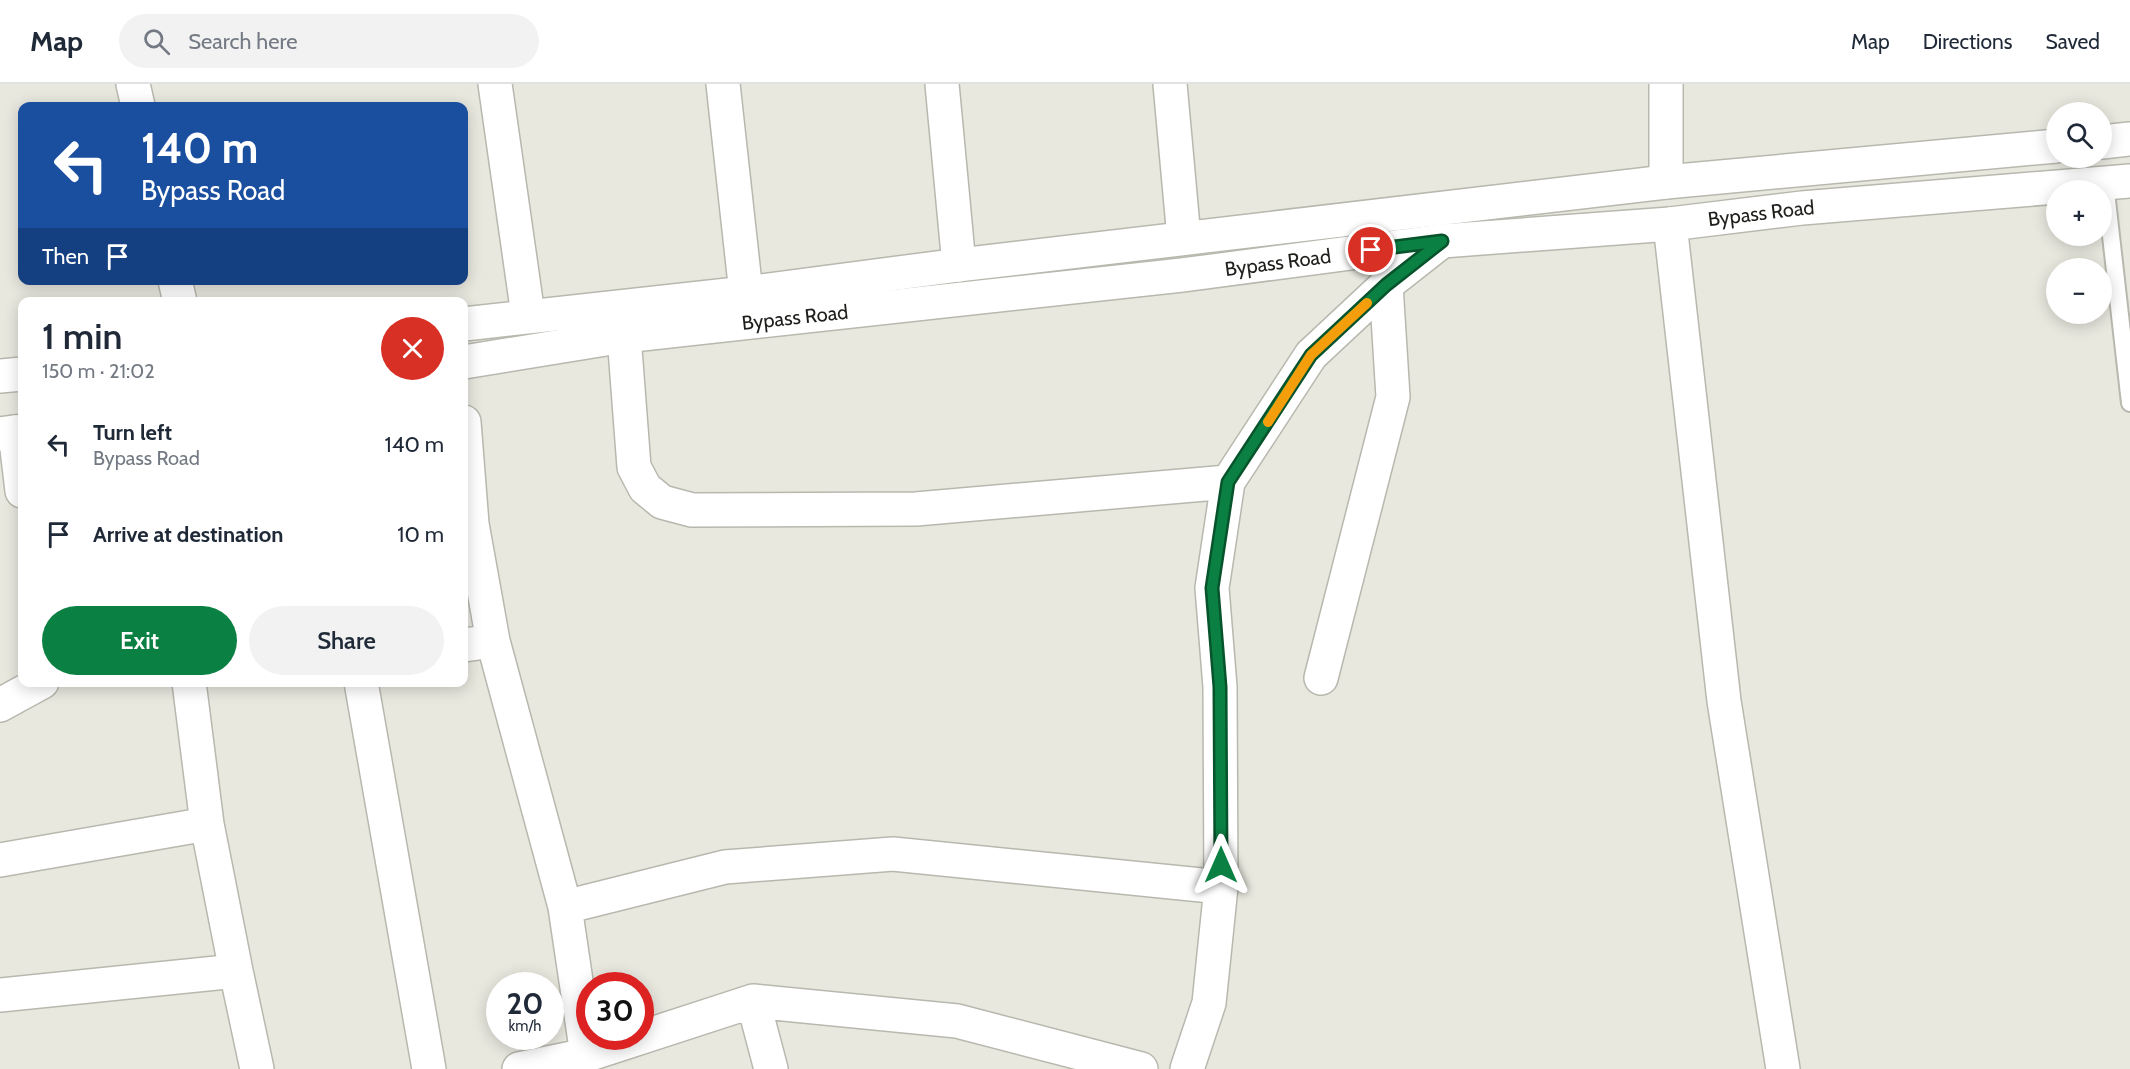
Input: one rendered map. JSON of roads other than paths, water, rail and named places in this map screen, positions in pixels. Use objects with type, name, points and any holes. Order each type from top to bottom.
[{"type":"street","points":[[133,84],[137,102]]},
{"type":"street","points":[[495,84],[528,315]]},
{"type":"street","points":[[723,84],[746,293]]},
{"type":"street","points":[[942,84],[959,265]]},
{"type":"street","points":[[1170,84],[1184,238]]},
{"type":"street","points":[[1666,84],[1666,182]]},
{"type":"street","points":[[2112,141],[2130,139]]},
{"type":"street","name":"Bypass Road","points":[[468,323],[528,315],[746,293],[959,265],[1666,182],[2046,147]]},
{"type":"street","name":"Bypass Road","points":[[468,361],[624,336],[1182,275],[1442,241],[1670,224],[1802,208],[2117,182]]},
{"type":"street","points":[[1670,224],[1724,701],[1783,1069]]},
{"type":"street","points":[[1187,1069],[1209,1003],[1221,887],[1220,687],[1212,588],[1228,482],[1311,355],[1386,285],[1442,241]]},
{"type":"street","points":[[1321,678],[1392,397],[1386,285]]},
{"type":"street","points":[[624,336],[634,467],[645,488],[662,502],[692,510],[916,509],[1228,482]]},
{"type":"street","points":[[0,376],[18,374]]},
{"type":"street","points":[[12,432],[18,467]]},
{"type":"street","points":[[468,473],[478,643],[565,907],[587,1055]]},
{"type":"street","points":[[0,705],[33,687]]},
{"type":"street","points":[[190,687],[207,824],[257,1069]]},
{"type":"street","points":[[362,687],[429,1069]]},
{"type":"street","points":[[0,860],[207,824]]},
{"type":"street","points":[[565,907],[725,867],[892,854],[1221,887]]},
{"type":"street","points":[[0,995],[236,971]]},
{"type":"street","points":[[753,1001],[771,1069]]},
{"type":"street","points":[[519,1069],[587,1055],[753,1001],[957,1022],[1141,1069]]},
{"type":"lane","points":[[2117,182],[2130,403]]}]
